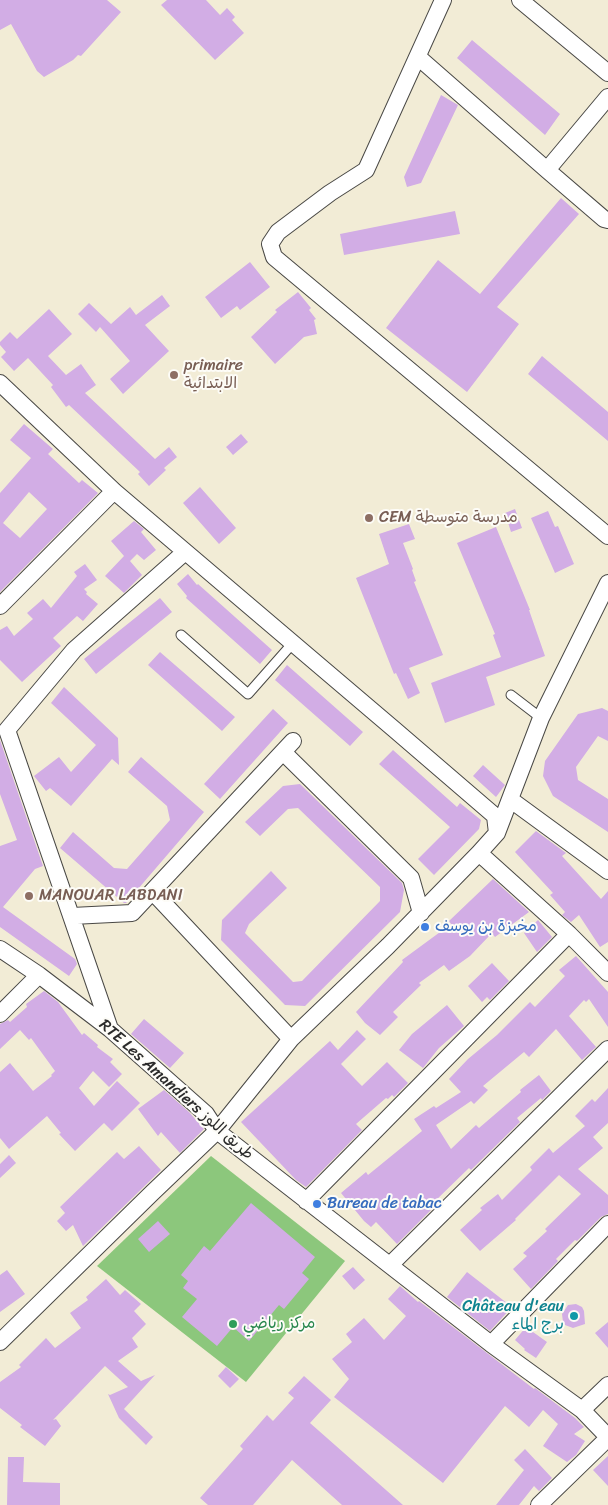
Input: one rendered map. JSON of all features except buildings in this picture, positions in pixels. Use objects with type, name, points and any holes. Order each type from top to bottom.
[{"type":"street","points":[[443,0],[366,170],[330,193],[278,232],[270,244],[274,257],[608,536]]},
{"type":"street","points":[[520,0],[608,73]]},
{"type":"street","points":[[418,57],[604,219],[608,220]]},
{"type":"street","points":[[547,170],[608,97]]},
{"type":"street","points":[[0,383],[114,492],[494,816],[496,833]]},
{"type":"street","points":[[0,606],[114,492]]},
{"type":"street","points":[[110,1029],[7,730],[74,650],[185,552]]},
{"type":"street","points":[[0,1342],[218,1131],[291,1039],[421,912],[496,833],[511,800],[541,718],[608,583]]},
{"type":"street","points":[[72,916],[132,913],[288,746],[411,878],[421,912]]},
{"type":"street","points":[[511,800],[608,871]]},
{"type":"street","points":[[479,853],[569,934],[608,973]]},
{"type":"street","points":[[153,892],[291,1039]]},
{"type":"street","points":[[306,1201],[569,934]]},
{"type":"street","name":"RTE Les Amandiers طريق اللوز","points":[[0,949],[39,975],[110,1029],[206,1114],[218,1131],[492,1344],[582,1410],[608,1438]]},
{"type":"street","points":[[0,1014],[39,975]]},
{"type":"street","points":[[390,1265],[608,1049]]},
{"type":"street","points":[[492,1344],[608,1224]]},
{"type":"street","points":[[582,1410],[608,1385]]},
{"type":"street","points":[[540,1505],[608,1438]]},
{"type":"lane","points":[[182,635],[248,694],[293,643]]},
{"type":"lane","points":[[511,695],[541,718]]},
{"type":"green space","name":"مركز رياضي","points":[[211,1156],[345,1261],[246,1382],[97,1266]]},
{"type":"place","name":"primaire الابتدائية","points":[[174,375]]},
{"type":"place","name":"CEM مدرسة متوسطة","points":[[369,518]]},
{"type":"place","name":"MANOUAR LABDANI","points":[[29,896]]},
{"type":"place","name":"مخبزة بن یوسف","points":[[425,927]]},
{"type":"place","name":"Bureau de tabac","points":[[317,1204]]},
{"type":"place","name":"Château d'eau برج الماء","points":[[574,1316]]},
{"type":"place","name":"مركز رياضي","points":[[233,1324]]}]
